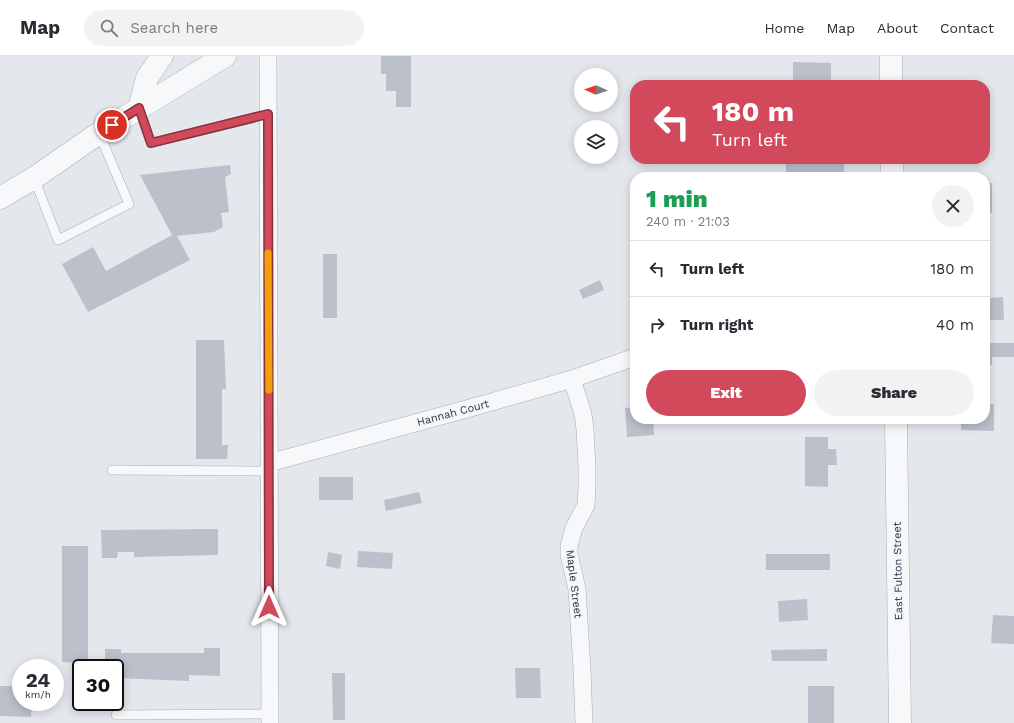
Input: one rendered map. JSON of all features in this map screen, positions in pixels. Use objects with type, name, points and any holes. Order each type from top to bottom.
[{"type":"street","points":[[139,108],[147,78],[162,56]]},
{"type":"street","points":[[0,198],[34,178],[99,133],[225,56]]},
{"type":"street","points":[[268,56],[270,718]]},
{"type":"street","points":[[891,56],[891,80]]},
{"type":"street","name":"Hannah Court","points":[[269,467],[572,379],[630,359]]},
{"type":"street","name":"Maple Street","points":[[572,379],[583,414],[587,467],[586,505],[574,528],[569,546],[569,554],[577,588],[584,723]]},
{"type":"street","name":"East Fulton Street","points":[[896,424],[900,723]]},
{"type":"lane","points":[[139,108],[151,143],[268,114]]},
{"type":"lane","points":[[34,178],[58,240],[128,204],[99,133]]},
{"type":"lane","points":[[112,470],[269,467]]},
{"type":"lane","points":[[116,715],[270,718]]},
{"type":"building","points":[[381,56],[411,56],[411,107],[396,107],[396,91],[386,91],[386,74],[381,74]]},
{"type":"building","points":[[793,62],[831,63],[831,80],[793,80]]},
{"type":"building","points":[[786,164],[844,164],[844,172],[786,172]]},
{"type":"building","points":[[230,165],[231,174],[225,177],[229,212],[221,213],[223,227],[214,232],[177,236],[190,260],[88,312],[62,264],[93,247],[106,271],[172,235],[140,175]]},
{"type":"building","points":[[990,183],[992,183],[992,213],[990,213]]},
{"type":"building","points":[[323,254],[337,254],[337,318],[323,318]]},
{"type":"building","points":[[600,280],[604,290],[583,299],[579,290]]},
{"type":"building","points":[[1003,297],[1004,320],[990,320],[990,298]]},
{"type":"building","points":[[196,340],[224,340],[226,389],[222,389],[222,445],[228,445],[227,459],[196,459]]},
{"type":"building","points":[[990,343],[1014,343],[1014,357],[992,357],[992,365],[990,365]]},
{"type":"building","points":[[990,404],[994,404],[994,431],[961,430],[961,424],[990,424]]},
{"type":"building","points":[[625,408],[630,408],[630,424],[653,424],[654,435],[627,437]]},
{"type":"building","points":[[805,437],[828,437],[828,449],[836,449],[837,465],[828,465],[828,487],[805,486]]},
{"type":"building","points":[[319,477],[353,477],[353,500],[319,500]]},
{"type":"building","points":[[419,492],[422,503],[386,511],[384,500]]},
{"type":"building","points":[[218,529],[218,555],[134,557],[134,552],[118,552],[117,558],[102,558],[101,530]]},
{"type":"building","points":[[62,546],[88,546],[88,659],[72,659],[72,662],[64,662],[64,659],[62,659]]},
{"type":"building","points":[[358,551],[393,553],[392,569],[357,567]]},
{"type":"building","points":[[328,552],[342,555],[340,569],[326,566]]},
{"type":"building","points":[[766,554],[830,554],[830,570],[766,570]]},
{"type":"building","points":[[807,599],[808,620],[779,622],[778,601]]},
{"type":"building","points":[[993,615],[1014,616],[1014,644],[991,643]]},
{"type":"building","points":[[204,648],[220,648],[220,676],[189,675],[189,681],[124,678],[124,659],[105,659],[105,649],[121,649],[121,653],[204,653]]},
{"type":"building","points":[[827,649],[827,661],[772,661],[771,650]]},
{"type":"building","points":[[515,668],[540,668],[541,698],[516,698]]},
{"type":"building","points":[[332,673],[345,673],[345,720],[333,720]]},
{"type":"building","points":[[0,686],[12,686],[12,711],[31,711],[31,717],[0,716]]},
{"type":"building","points":[[808,686],[834,686],[834,723],[808,723]]},
{"type":"slow traffic","points":[[268,253],[269,390]]},
{"type":"route","points":[[112,125],[139,108],[151,143],[268,114],[269,607]]}]
